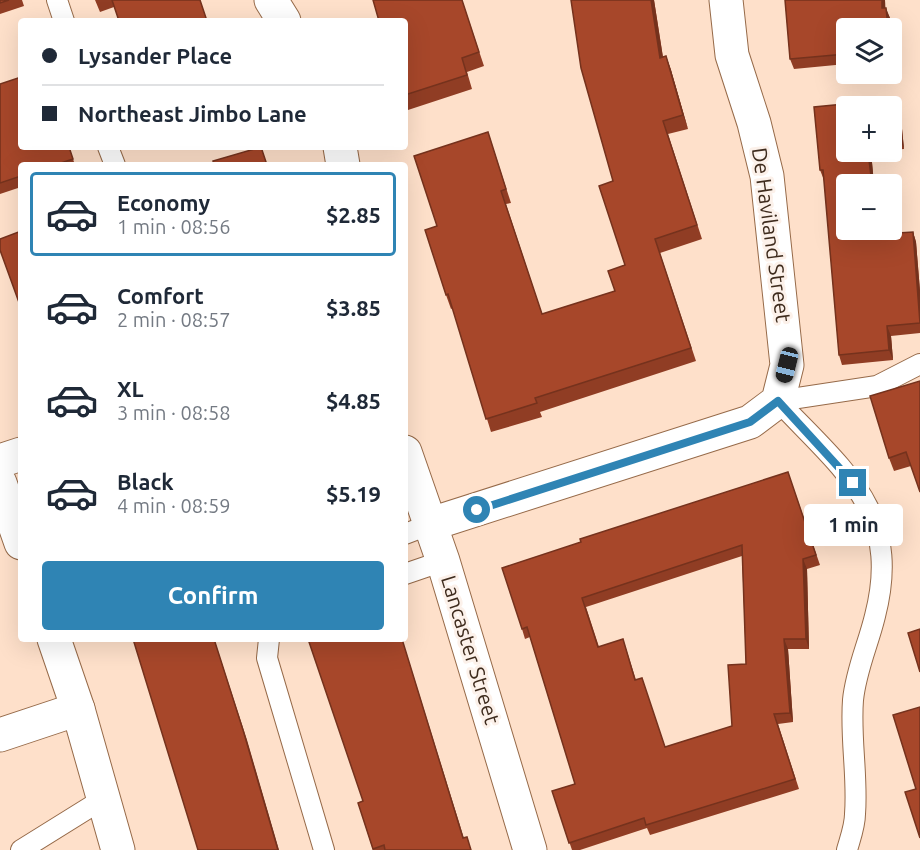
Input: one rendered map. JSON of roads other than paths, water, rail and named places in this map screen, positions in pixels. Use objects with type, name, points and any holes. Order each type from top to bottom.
[{"type":"street","points":[[271,0],[283,18]]},
{"type":"street","name":"De Haviland Street","points":[[726,0],[732,54],[754,123],[767,176],[787,365],[778,401]]},
{"type":"street","points":[[418,529],[750,422],[778,401]]},
{"type":"street","points":[[0,461],[18,455]]},
{"type":"street","name":"Lancaster Street","points":[[408,470],[418,529],[444,561],[530,850]]},
{"type":"street","points":[[0,483],[18,534]]},
{"type":"street","points":[[55,642],[78,710],[118,850]]},
{"type":"street","points":[[0,735],[78,710]]},
{"type":"lane","points":[[57,0],[63,18]]},
{"type":"lane","points":[[778,401],[877,386],[920,364]]},
{"type":"lane","points":[[778,401],[840,467],[866,500],[880,533],[884,569],[875,616],[857,669],[853,703],[855,816],[847,850]]},
{"type":"lane","points":[[408,573],[444,561]]},
{"type":"lane","points":[[269,642],[267,658],[324,850]]},
{"type":"lane","points":[[24,850],[103,799]]}]
